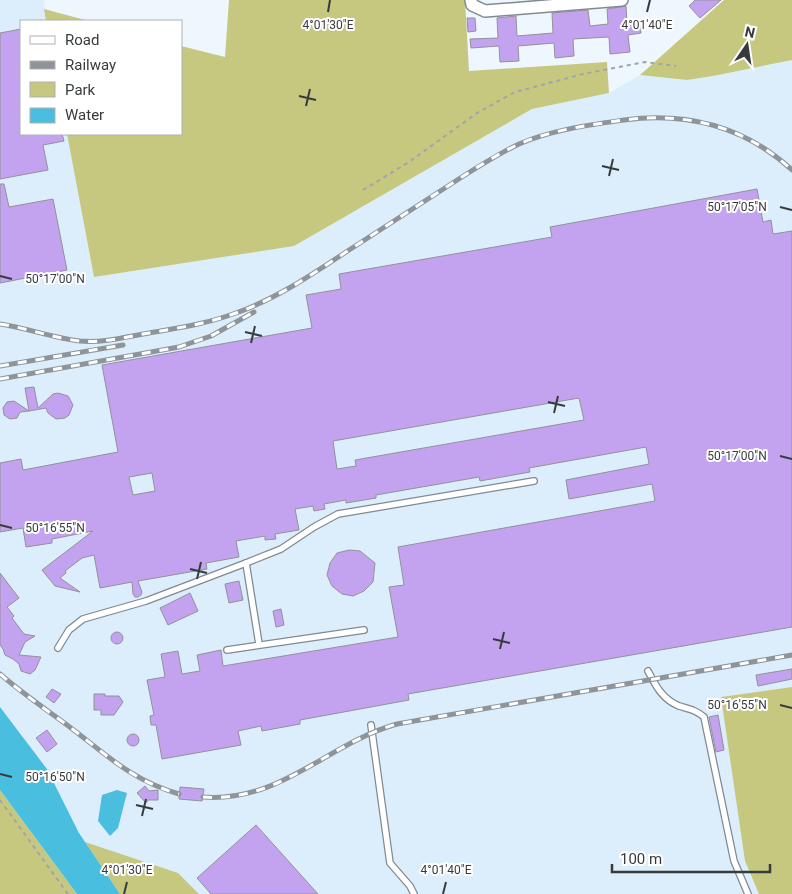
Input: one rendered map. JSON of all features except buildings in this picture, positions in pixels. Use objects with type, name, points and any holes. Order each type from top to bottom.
[{"type":"street","points":[[471,0],[472,5],[485,11],[622,0]]},
{"type":"lane","points":[[58,648],[69,630],[83,619],[146,601],[246,564],[281,549],[338,514],[534,481]]},
{"type":"lane","points":[[246,564],[259,644]]},
{"type":"lane","points":[[227,650],[364,630]]},
{"type":"lane","points":[[648,671],[657,690],[667,699],[680,706],[699,712],[704,717],[734,860],[748,894]]},
{"type":"lane","points":[[371,725],[390,863],[410,886],[414,894]]},
{"type":"path","points":[[363,190],[409,162],[477,113],[515,92],[583,74],[645,62],[676,66]]},
{"type":"path","points":[[0,800],[68,894]]},
{"type":"shaded area","points":[[0,0],[44,0],[46,20],[20,20],[20,135],[67,135],[94,277],[294,246],[532,109],[609,93],[640,75],[687,80],[792,60],[792,894],[120,894],[79,833],[47,769],[0,707]]},
{"type":"green space","points":[[229,0],[465,0],[469,71],[607,62],[609,93],[532,109],[294,246],[94,277],[67,135],[182,135],[182,46],[225,57]]},
{"type":"green space","points":[[724,0],[792,0],[792,60],[687,80],[640,75]]},
{"type":"green space","points":[[44,9],[85,20],[46,20]]},
{"type":"green space","points":[[792,687],[792,894],[759,894],[745,861],[721,697]]},
{"type":"green space","points":[[0,790],[77,894],[0,894]]},
{"type":"green space","points":[[85,842],[178,873],[199,894],[120,894]]},
{"type":"water","points":[[0,707],[47,769],[79,833],[120,894],[77,894],[0,790]]},
{"type":"water","points":[[117,790],[127,793],[118,828],[110,836],[98,821],[102,795]]},
{"type":"railway","points":[[0,324],[70,340],[97,341],[191,325],[233,314],[277,295],[465,175],[519,144],[544,135],[570,129],[647,118],[670,118],[714,125],[754,142],[792,170]]},
{"type":"railway","points":[[0,379],[179,347],[211,336],[254,312]]},
{"type":"railway","points":[[0,366],[123,345]]},
{"type":"railway","points":[[203,797],[231,796],[257,791],[280,782],[349,744],[397,724],[792,655]]},
{"type":"railway","points":[[0,674],[122,767],[148,782],[179,794]]}]
